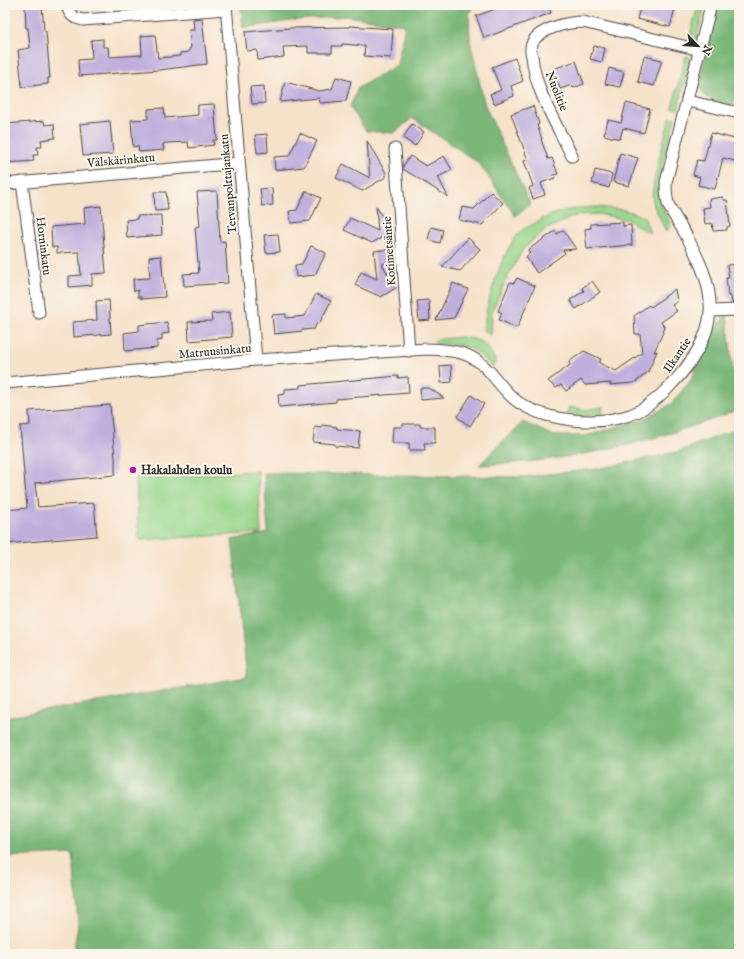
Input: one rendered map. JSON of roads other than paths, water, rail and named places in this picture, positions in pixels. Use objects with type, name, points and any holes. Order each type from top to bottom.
[{"type":"street","points":[[67,5],[68,13],[82,20],[226,7]]},
{"type":"street","name":"Ilkantie","points":[[427,349],[450,350],[463,353],[488,371],[514,399],[529,408],[563,420],[576,421],[609,419],[630,414],[646,406],[660,396],[675,381],[698,350],[707,328],[710,311],[708,287],[688,238],[668,205],[666,197],[666,182],[688,101],[711,5]]},
{"type":"street","name":"Tervanpolttajankatu","points":[[226,7],[256,360]]},
{"type":"street","name":"Nuolitie","points":[[572,156],[538,86],[532,61],[531,45],[537,36],[546,31],[573,22],[583,22],[700,50]]},
{"type":"street","points":[[688,101],[739,113]]},
{"type":"street","name":"Kotimetsäntie","points":[[395,150],[409,351]]},
{"type":"street","name":"Välskärinkatu","points":[[5,184],[240,163]]},
{"type":"street","name":"Horninkatu","points":[[22,182],[39,313]]},
{"type":"street","points":[[710,311],[739,310]]},
{"type":"street","name":"Matruusinkatu","points":[[5,384],[256,360],[427,349]]},
{"type":"place","name":"Hakalahden koulu","points":[[133,470]]}]
